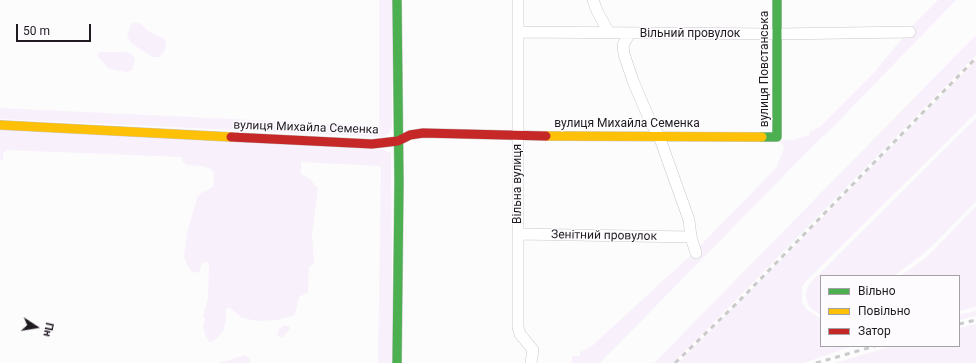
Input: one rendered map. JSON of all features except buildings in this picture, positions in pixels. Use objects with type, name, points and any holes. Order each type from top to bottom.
[{"type":"street","points":[[396,363],[399,182],[397,0]]},
{"type":"street","name":"Вільна вулиця","points":[[518,0],[518,327],[520,334],[533,350],[531,363]]},
{"type":"street","points":[[593,0],[596,11],[609,33]]},
{"type":"street","name":"вулиця Повстанська","points":[[777,0],[777,137]]},
{"type":"street","name":"Вільний провулок","points":[[518,32],[777,34],[910,32]]},
{"type":"street","points":[[630,33],[623,45],[624,54],[642,102],[659,136],[689,220],[691,237],[696,254]]},
{"type":"street","name":"вулиця Михайла Семенка","points":[[0,125],[372,144],[398,141],[410,135],[423,133],[518,136],[777,137]]},
{"type":"street","name":"Зенітний провулок","points":[[518,234],[691,237]]},
{"type":"shaded area","points":[[379,0],[393,0],[392,127],[390,132],[384,137],[0,119],[0,108],[379,126]]},
{"type":"shaded area","points":[[938,0],[956,0],[600,363],[572,363],[572,356],[580,356],[580,352],[593,345],[692,254],[776,168],[784,148],[783,144],[778,141],[792,140],[810,135],[809,132],[820,127],[872,75],[913,25]]},
{"type":"shaded area","points":[[134,22],[141,24],[148,31],[165,39],[165,50],[160,57],[152,57],[131,43],[127,35],[131,24]]},
{"type":"shaded area","points":[[976,35],[976,55],[736,300],[673,363],[654,363]]},
{"type":"shaded area","points":[[126,52],[131,54],[135,60],[132,70],[127,72],[109,69],[97,56],[98,53]]},
{"type":"shaded area","points":[[976,60],[976,113],[805,282],[802,287],[802,303],[806,309],[820,318],[820,347],[849,347],[804,363],[678,363],[791,250]]},
{"type":"shaded area","points":[[976,118],[976,202],[927,251],[895,275],[820,275],[820,314],[809,306],[805,295],[810,283]]},
{"type":"shaded area","points":[[0,130],[383,150],[391,153],[393,363],[378,363],[381,166],[301,162],[301,174],[310,179],[318,189],[312,234],[314,263],[309,268],[308,292],[299,297],[295,315],[279,320],[258,321],[242,318],[230,308],[226,309],[226,320],[223,332],[214,341],[209,342],[203,326],[205,319],[203,316],[208,298],[209,265],[208,262],[205,262],[201,265],[200,271],[194,273],[190,270],[184,257],[187,233],[197,198],[201,193],[213,187],[214,173],[211,169],[203,166],[187,165],[182,161],[182,157],[6,150],[3,154],[3,160],[0,161]]},
{"type":"shaded area","points":[[976,206],[976,307],[960,311],[960,275],[901,275],[927,257]]},
{"type":"shaded area","points":[[976,311],[976,316],[960,320],[960,315]]},
{"type":"shaded area","points":[[976,324],[976,363],[835,363],[889,347],[960,347],[960,328]]},
{"type":"shaded area","points":[[285,325],[290,327],[290,329],[282,338],[277,335],[279,329]]},
{"type":"shaded area","points":[[245,355],[250,358],[250,363],[219,363]]},
{"type":"railway","points":[[675,363],[738,302],[976,58]]},
{"type":"railway","points":[[960,324],[976,320]]},
{"type":"railway","points":[[816,363],[872,347]]},
{"type":"traffic: fast","points":[[397,0],[399,182],[397,363]]},
{"type":"traffic: fast","points":[[762,137],[777,137],[777,0]]},
{"type":"traffic: slow","points":[[0,125],[231,137]]},
{"type":"traffic: slow","points":[[546,136],[762,137]]},
{"type":"traffic: jam","points":[[231,137],[372,144],[398,141],[410,135],[423,133],[546,136]]}]
